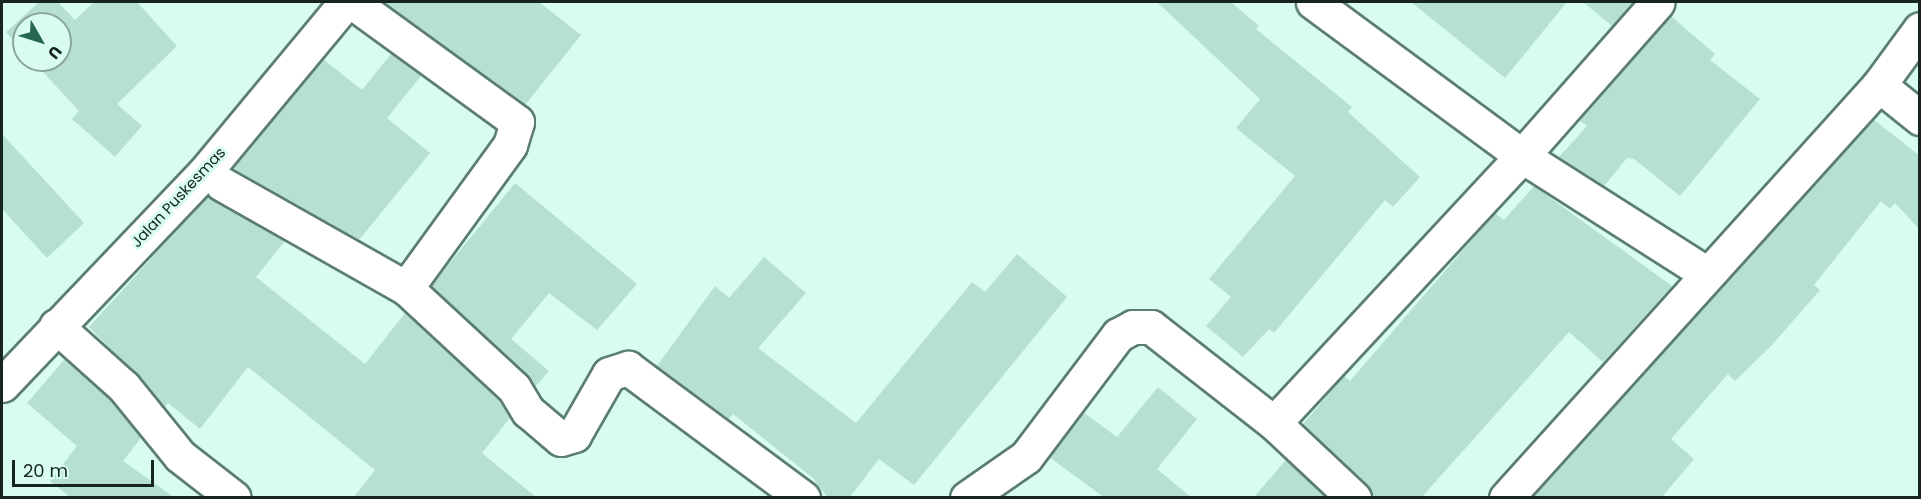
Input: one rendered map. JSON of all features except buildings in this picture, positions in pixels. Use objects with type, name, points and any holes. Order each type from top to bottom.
[{"type":"street","name":"Jalan Puskesmas","points":[[2,384],[204,173],[346,2]]},
{"type":"street","points":[[352,2],[517,122],[510,145],[406,288]]},
{"type":"street","points":[[1274,423],[1522,156],[1658,2]]},
{"type":"street","points":[[1335,8],[1522,156],[1706,273]]},
{"type":"street","points":[[1506,498],[1706,273],[1879,85],[1920,29]]},
{"type":"street","points":[[1879,85],[1920,118]]},
{"type":"street","points":[[222,184],[406,288],[514,388],[528,411],[561,439],[574,435],[609,374],[628,368],[803,498]]},
{"type":"street","points":[[56,326],[124,387],[180,456],[234,498]]},
{"type":"street","points":[[968,498],[1026,457],[1118,335],[1133,327],[1151,327],[1274,423],[1354,498]]}]
